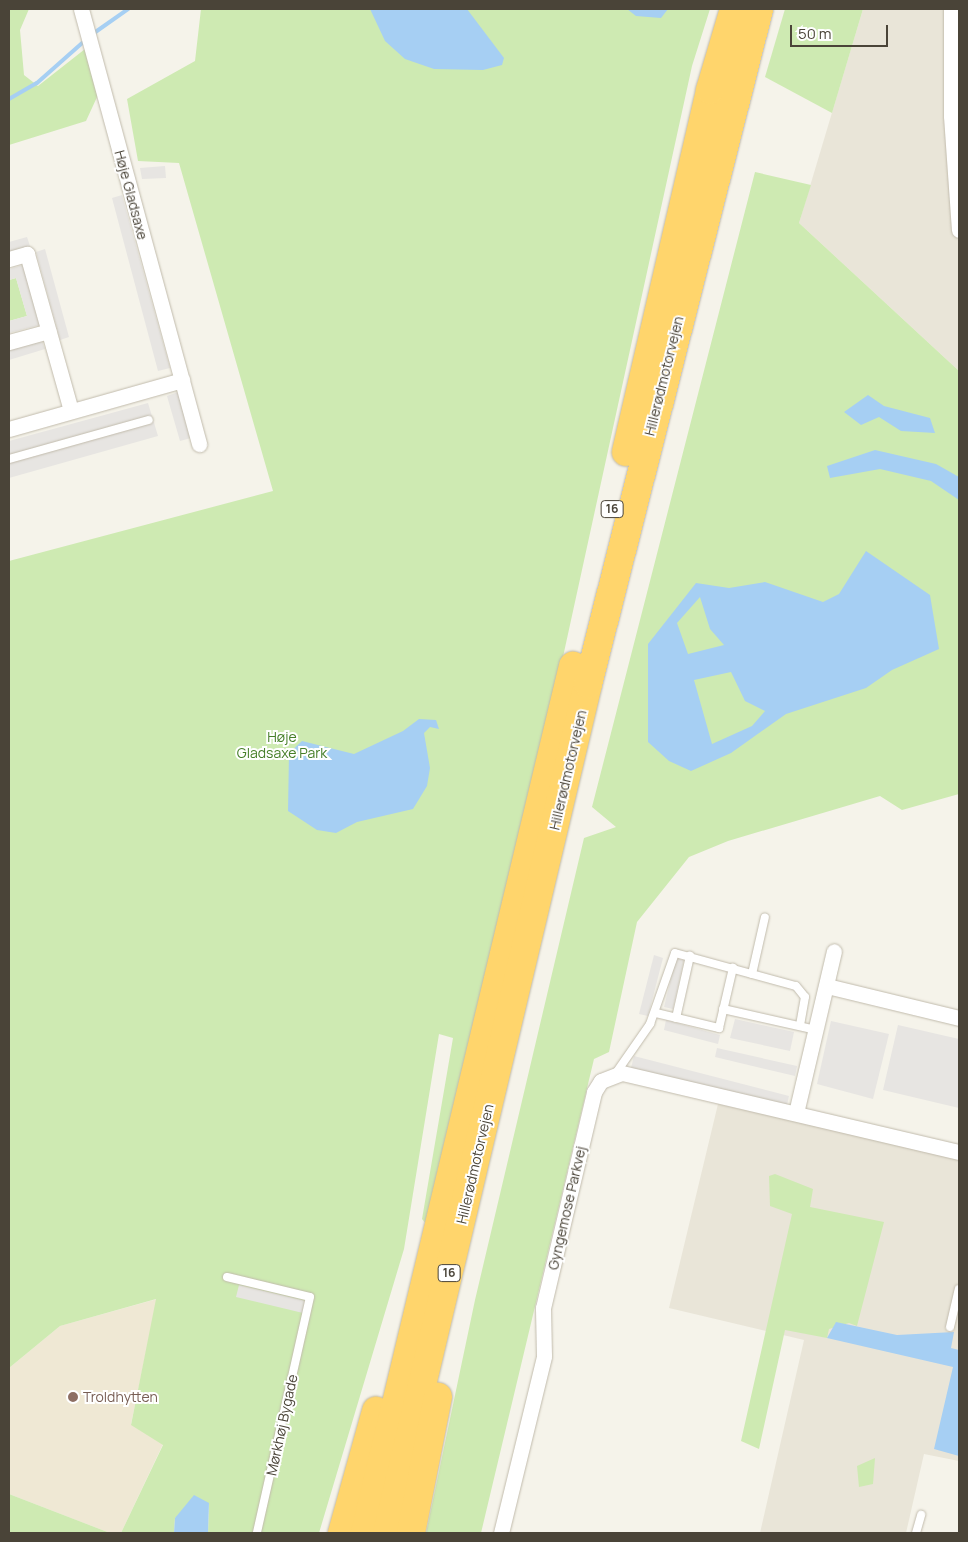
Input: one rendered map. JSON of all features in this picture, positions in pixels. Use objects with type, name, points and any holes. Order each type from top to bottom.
[{"type":"highway","name":"Hillerødmotorvejen","points":[[365,1533],[710,90],[734,9]]},
{"type":"highway","name":"Hillerødmotorvejen","points":[[387,1533],[590,674],[759,9]]},
{"type":"highway","points":[[411,1533],[510,1013]]},
{"type":"highway","points":[[342,1533],[452,1169]]},
{"type":"street","name":"Høje Gladsaxe","points":[[81,9],[199,444]]},
{"type":"street","points":[[951,9],[959,230]]},
{"type":"street","points":[[9,259],[27,254],[71,411]]},
{"type":"street","points":[[9,342],[49,331]]},
{"type":"street","points":[[9,429],[182,380]]},
{"type":"street","points":[[796,1113],[834,951]]},
{"type":"street","points":[[827,986],[959,1018]]},
{"type":"street","points":[[616,1073],[959,1152]]},
{"type":"street","name":"Gyngemose Parkvej","points":[[501,1533],[544,1356],[543,1308],[594,1092],[602,1081],[616,1073]]},
{"type":"lane","points":[[9,459],[149,420]]},
{"type":"lane","points":[[752,974],[765,917]]},
{"type":"lane","points":[[616,1073],[656,1013],[671,956],[690,956],[802,991],[800,1026]]},
{"type":"lane","points":[[676,1018],[690,956]]},
{"type":"lane","points":[[656,1013],[719,1028],[733,968]]},
{"type":"lane","points":[[723,1009],[816,1030]]},
{"type":"lane","name":"Mørkhøj Bygade","points":[[227,1277],[310,1297],[257,1533]]},
{"type":"lane","points":[[950,1327],[959,1289]]},
{"type":"lane","points":[[916,1533],[921,1514]]},
{"type":"shaded area","points":[[863,9],[959,9],[959,371],[799,223]]},
{"type":"shaded area","points":[[165,166],[166,178],[142,179],[140,168]]},
{"type":"shaded area","points":[[122,195],[170,368],[158,371],[112,198]]},
{"type":"shaded area","points":[[27,237],[30,246],[9,252],[9,242]]},
{"type":"shaded area","points":[[45,249],[69,337],[60,340],[36,252]]},
{"type":"shaded area","points":[[23,265],[40,325],[9,333],[9,321],[27,316],[16,278],[9,280],[9,269]]},
{"type":"shaded area","points":[[42,341],[45,349],[9,360],[9,350]]},
{"type":"shaded area","points":[[178,392],[191,438],[180,441],[167,396]]},
{"type":"shaded area","points":[[148,403],[158,436],[9,478],[9,441]]},
{"type":"shaded area","points":[[654,955],[663,958],[648,1016],[639,1014]]},
{"type":"shaded area","points":[[676,958],[684,960],[673,1009],[664,1007]]},
{"type":"shaded area","points":[[735,1019],[794,1032],[790,1051],[730,1038]]},
{"type":"shaded area","points":[[666,1020],[720,1035],[718,1044],[664,1030]]},
{"type":"shaded area","points":[[831,1021],[889,1034],[873,1099],[817,1084]]},
{"type":"shaded area","points":[[898,1025],[959,1039],[959,1108],[883,1090]]},
{"type":"shaded area","points":[[717,1048],[797,1066],[795,1076],[715,1057]]},
{"type":"shaded area","points":[[634,1056],[789,1096],[787,1105],[631,1068]]},
{"type":"shaded area","points":[[718,1104],[959,1159],[959,1461],[924,1454],[906,1533],[760,1533],[804,1340],[669,1308]]},
{"type":"shaded area","points":[[239,1285],[306,1301],[303,1313],[236,1297]]},
{"type":"shaded area","name":"Troldhytten","points":[[157,1299],[131,1424],[163,1444],[121,1533],[110,1533],[9,1494],[9,1368],[60,1326]]},
{"type":"green space","points":[[9,9],[29,9],[20,30],[24,75],[38,86],[85,49],[98,95],[86,121],[9,145]]},
{"type":"green space","name":"Høje Gladsaxe Park","points":[[201,9],[710,9],[692,66],[506,918],[427,1225],[422,1219],[453,1038],[439,1034],[404,1249],[319,1533],[208,1533],[209,1503],[175,1518],[174,1533],[121,1533],[163,1445],[131,1425],[156,1299],[60,1326],[9,1368],[9,561],[273,491],[179,163],[138,161],[127,99],[195,61]]},
{"type":"green space","points":[[785,9],[863,9],[832,113],[765,77]]},
{"type":"green space","points":[[755,172],[811,185],[799,223],[959,371],[959,794],[902,810],[880,796],[728,841],[689,857],[637,922],[609,1052],[594,1059],[481,1533],[426,1533],[475,1300],[584,838],[616,827],[592,807]]},
{"type":"green space","points":[[16,278],[27,316],[9,321],[9,280]]},
{"type":"green space","points":[[775,1174],[813,1189],[810,1207],[884,1222],[857,1326],[849,1323],[829,1329],[827,1338],[785,1330],[759,1449],[741,1441],[792,1214],[770,1206],[769,1176]]},
{"type":"green space","points":[[875,1458],[873,1484],[859,1487],[857,1466]]},
{"type":"green space","points":[[9,1494],[110,1533],[9,1533]]},
{"type":"water","points":[[370,9],[467,9],[504,58],[502,65],[483,70],[434,69],[405,59],[385,41]]},
{"type":"water","points":[[627,9],[668,9],[661,18],[636,16]]},
{"type":"water","points":[[868,395],[884,406],[930,418],[935,433],[901,431],[879,417],[861,425],[844,412]]},
{"type":"water","points":[[875,450],[936,464],[959,477],[959,500],[931,481],[880,469],[830,478],[827,466]]},
{"type":"water","points":[[866,551],[930,595],[939,649],[892,670],[866,688],[786,714],[731,753],[691,771],[669,761],[648,742],[648,644],[696,583],[729,588],[765,582],[823,602],[839,594]],"holes":[[[700,597],[710,629],[724,645],[688,654],[677,623]],[[731,672],[745,701],[765,711],[752,726],[712,744],[694,680]]]},
{"type":"water","points":[[419,719],[436,720],[439,729],[430,727],[424,733],[430,768],[427,786],[413,809],[357,822],[336,833],[317,830],[288,811],[289,753],[302,741],[354,754],[403,731]]},
{"type":"water","points":[[836,1322],[897,1335],[954,1332],[951,1348],[959,1350],[959,1456],[934,1449],[953,1367],[827,1338]]},
{"type":"water","points":[[194,1495],[209,1503],[208,1533],[174,1533],[175,1518]]},
{"type":"waterway","points":[[94,33],[128,9]]},
{"type":"waterway","points":[[9,99],[37,83],[82,43]]},
{"type":"place","name":"Troldhytten","points":[[73,1397]]}]
